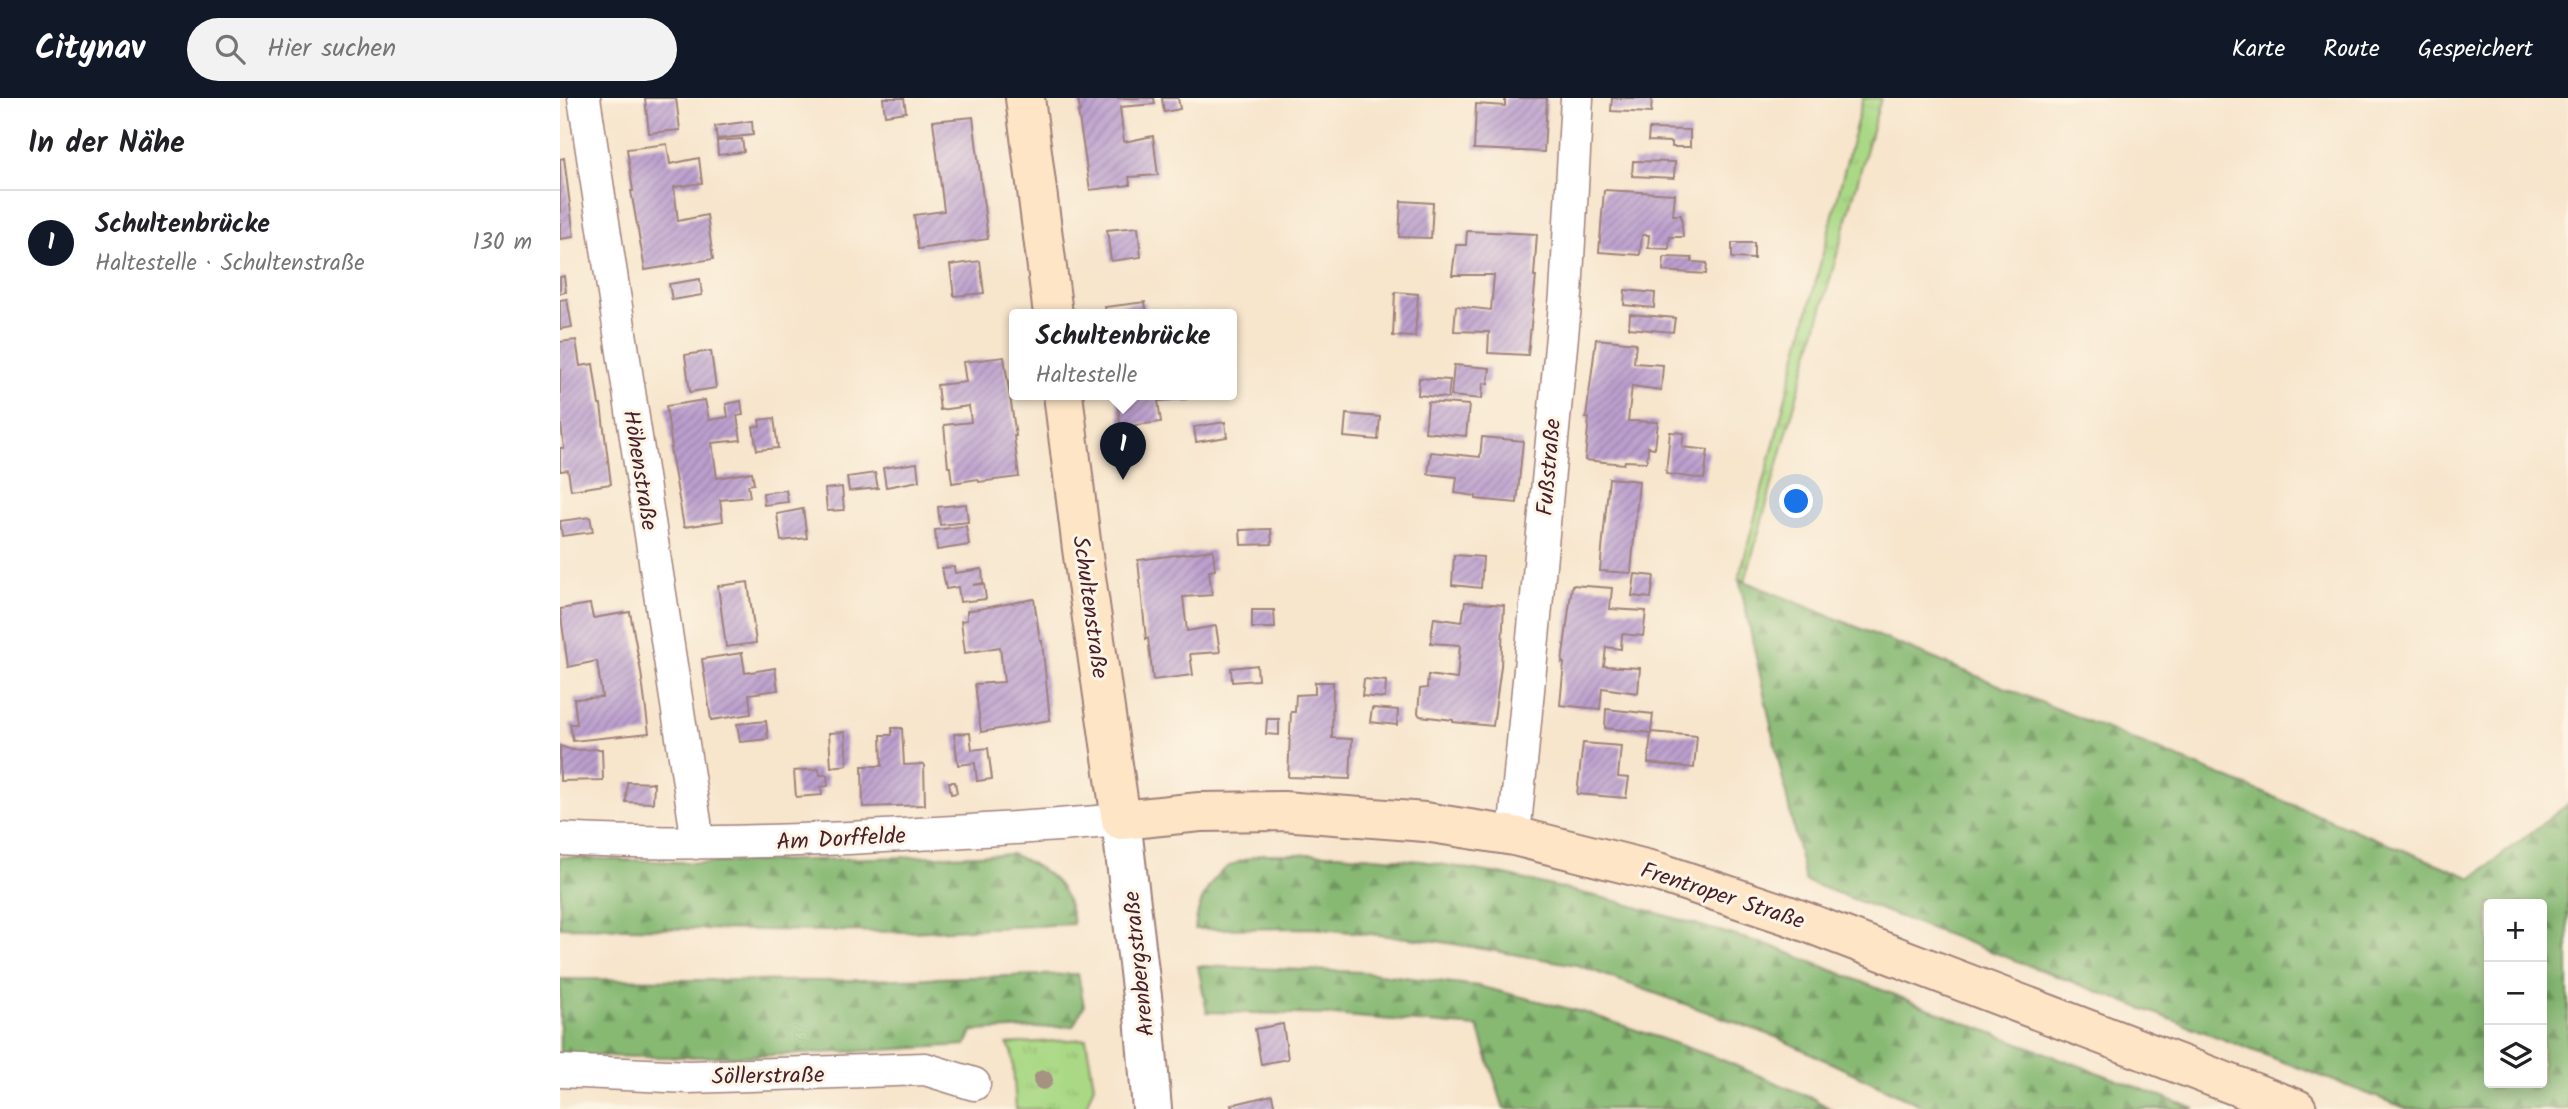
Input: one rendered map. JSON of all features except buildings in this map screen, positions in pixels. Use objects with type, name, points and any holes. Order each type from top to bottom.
[{"type":"main road","points":[[1025,98],[1052,309]]},
{"type":"main road","name":"Schultenstraße","points":[[1064,400],[1121,820]]},
{"type":"main road","name":"Frentroper Straße","points":[[1121,820],[1200,812],[1283,811],[1425,822],[1514,836],[1658,872],[1790,916],[2297,1109]]},
{"type":"street","name":"Höhenstraße","points":[[584,98],[695,822],[696,843]]},
{"type":"street","name":"Fußstraße","points":[[1514,836],[1566,294],[1577,98]]},
{"type":"street","name":"Am Dorffelde","points":[[560,839],[638,844],[696,843],[1004,830],[1121,820]]},
{"type":"street","name":"Arenbergstraße","points":[[1121,820],[1143,1005],[1152,1109]]},
{"type":"street","name":"Söllerstraße","points":[[560,1071],[689,1077],[925,1069],[974,1084]]},
{"type":"green space","points":[[1863,98],[1881,98],[1745,581],[1739,579]]},
{"type":"green space","points":[[1739,579],[2472,878],[2568,804],[2568,1109],[2408,1109],[1805,881]]},
{"type":"green space","points":[[1012,854],[1036,866],[1061,888],[1073,924],[907,932],[560,927],[560,857],[701,863]]},
{"type":"green space","points":[[1262,854],[1337,854],[1421,861],[1505,875],[1616,901],[1774,947],[1955,1019],[2195,1109],[1929,1109],[1776,1037],[1577,965],[1436,941],[1313,928],[1195,929],[1204,896],[1219,874],[1233,864]]},
{"type":"green space","points":[[1198,966],[1362,972],[1478,986],[1590,1014],[1720,1059],[1812,1098],[1831,1109],[1504,1109],[1478,1027],[1332,1015],[1207,1012]]},
{"type":"green space","points":[[1078,974],[1084,1006],[1073,1026],[972,1031],[966,1045],[713,1057],[560,1054],[560,979],[826,981]]},
{"type":"green space","points":[[1086,1039],[1094,1085],[1085,1109],[1016,1109],[1012,1051],[1007,1044]]},
{"type":"place","name":"Schultenbrücke","points":[[1123,480]]}]
